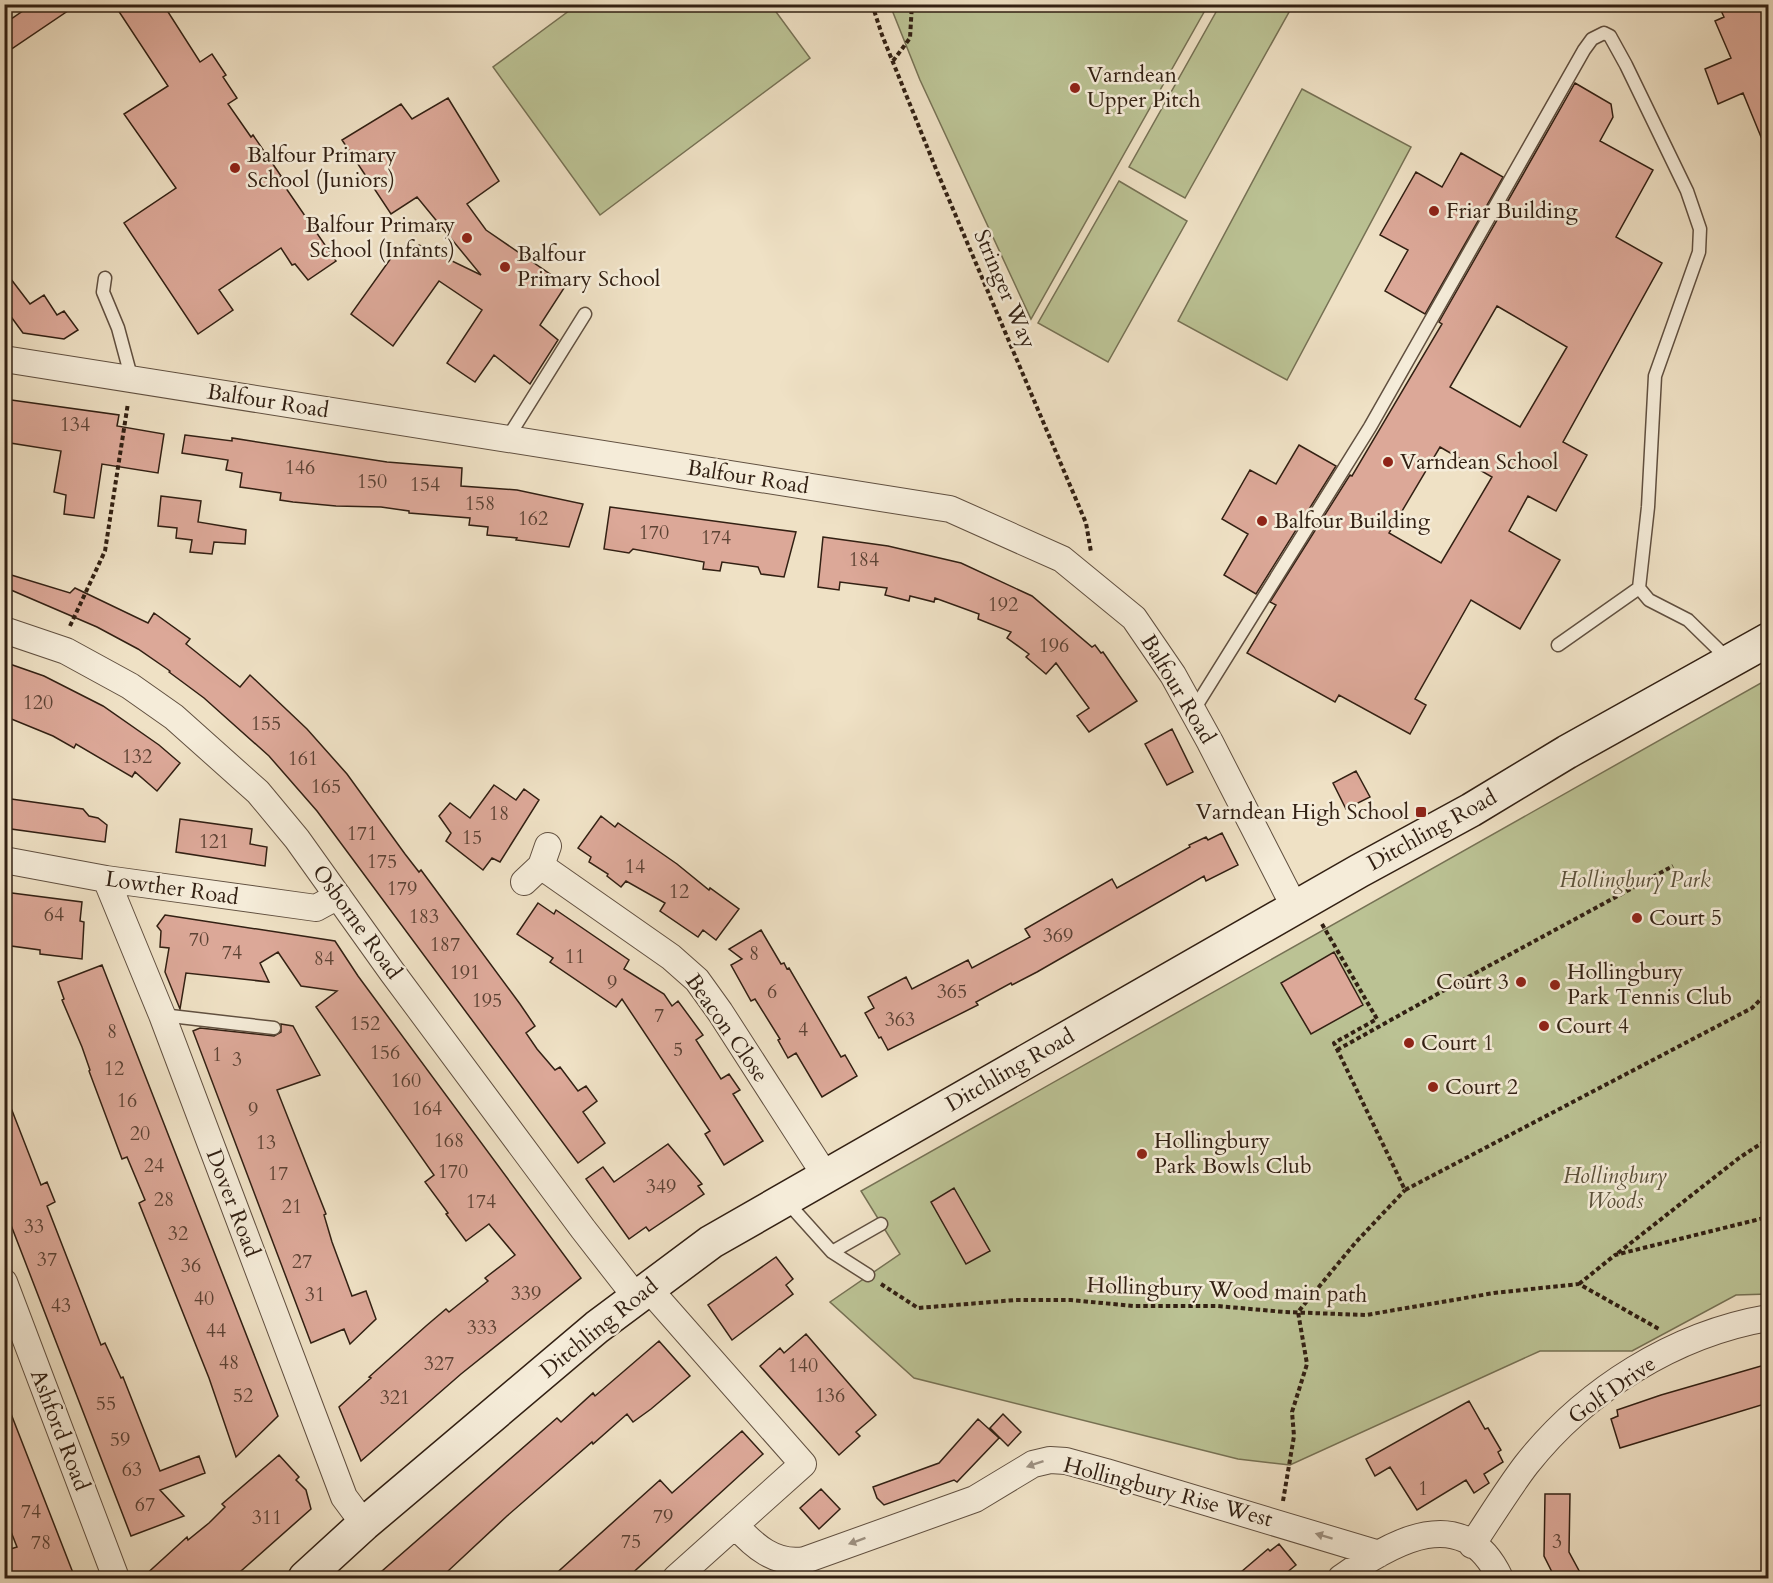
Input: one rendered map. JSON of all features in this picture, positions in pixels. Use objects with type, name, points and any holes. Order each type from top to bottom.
[{"type":"street","name":"Balfour Road","points":[[4,358],[950,509],[1062,559],[1134,618],[1173,675],[1302,904]]},
{"type":"street","name":"Osborne Road","points":[[4,630],[60,649],[98,668],[152,701],[213,751],[258,792],[279,816],[583,1229],[802,1464],[735,1525]]},
{"type":"street","name":"Ditchling Road","points":[[305,1578],[364,1524],[588,1335],[711,1242],[825,1175],[1471,810],[1567,752],[1768,640]]},
{"type":"street","name":"Lowther Road","points":[[4,860],[106,879],[316,908],[338,896]]},
{"type":"street","name":"Beacon Close","points":[[538,865],[671,957],[697,980],[825,1175]]},
{"type":"street","name":"Dover Road","points":[[106,879],[162,1015],[344,1497],[364,1524]]},
{"type":"street","name":"Ashford Road","points":[[4,1282],[116,1578]]},
{"type":"street","name":"Golf Drive","points":[[1472,1545],[1526,1464],[1584,1405],[1625,1375],[1685,1344],[1737,1323],[1768,1318]]},
{"type":"street","name":"Hollingbury Rise West","points":[[735,1525],[763,1552],[787,1561],[805,1560],[975,1499],[1018,1471],[1050,1460],[1076,1464],[1279,1522],[1379,1554]]},
{"type":"street","points":[[676,1578],[735,1525]]},
{"type":"street","points":[[1341,1578],[1405,1540],[1421,1535],[1454,1536],[1472,1545],[1485,1554],[1500,1578]]},
{"type":"lane","points":[[1193,711],[1370,427],[1584,50],[1592,39],[1604,33],[1610,36],[1626,65],[1687,191],[1700,229],[1699,252],[1655,376],[1648,507],[1639,588],[1649,600],[1688,620],[1730,661]]},
{"type":"lane","points":[[105,278],[103,292],[118,328],[132,380]]},
{"type":"lane","points":[[507,439],[585,314]]},
{"type":"lane","points":[[1558,645],[1639,588]]},
{"type":"lane","points":[[162,1015],[274,1028]]},
{"type":"lane","points":[[784,1199],[832,1252],[868,1275]]},
{"type":"lane","points":[[832,1252],[881,1224]]},
{"type":"path","points":[[540,4],[550,10],[557,4]]},
{"type":"path","name":"Stringer Way","points":[[872,4],[893,62],[1086,523],[1097,589]]},
{"type":"path","points":[[893,62],[910,38],[912,4]]},
{"type":"path","points":[[60,649],[105,551],[132,380]]},
{"type":"path","points":[[1338,1050],[1674,866]]},
{"type":"path","points":[[1302,904],[1377,1019],[1334,1043],[1405,1190]]},
{"type":"path","points":[[1279,1522],[1294,1436],[1292,1412],[1307,1364],[1298,1312],[1356,1242],[1405,1190],[1752,1008],[1768,992]]},
{"type":"path","points":[[1685,1344],[1579,1284],[1739,1158],[1768,1139]]},
{"type":"path","points":[[1615,1255],[1768,1217]]},
{"type":"path","name":"Hollingbury Wood main path","points":[[868,1275],[918,1308],[1016,1300],[1071,1300],[1133,1306],[1217,1306],[1366,1315],[1494,1293],[1579,1284]]},
{"type":"green space","points":[[577,5],[771,5],[810,58],[600,215],[493,67]]},
{"type":"green space","points":[[890,5],[1208,5],[1031,319],[920,80]]},
{"type":"green space","points":[[1220,5],[1293,5],[1185,198],[1129,167]]},
{"type":"green space","points":[[1302,89],[1411,147],[1287,380],[1178,321]]},
{"type":"green space","points":[[1119,181],[1187,221],[1108,362],[1038,323]]},
{"type":"green space","points":[[1768,679],[1768,1294],[1736,1295],[1632,1351],[1540,1351],[1290,1465],[1238,1459],[914,1378],[830,1302],[900,1254],[861,1191]]},
{"type":"building","points":[[33,4],[78,4],[4,54],[4,24]]},
{"type":"building","name":"Balfour Primary School (Juniors)","points":[[114,4],[163,4],[200,62],[212,54],[237,98],[228,104],[251,137],[253,135],[281,176],[279,178],[336,261],[308,280],[295,264],[292,265],[281,248],[219,290],[233,310],[198,334],[124,223],[176,188],[124,114],[168,86]]},
{"type":"building","points":[[1718,4],[1758,4],[1768,29],[1768,154],[1743,93],[1718,104],[1705,69],[1731,58],[1715,21],[1724,17]]},
{"type":"building","name":"Varndean School","points":[[1575,83],[1611,104],[1613,117],[1600,141],[1653,170],[1616,237],[1662,263],[1563,442],[1587,455],[1556,511],[1528,496],[1509,531],[1560,560],[1520,629],[1471,600],[1415,699],[1426,705],[1410,734],[1339,695],[1335,702],[1247,653],[1276,605],[1270,602],[1350,475],[1352,476],[1442,324],[1439,322]],"holes":[[[1497,306],[1567,347],[1520,427],[1450,387]],[[1440,447],[1492,477],[1441,563],[1389,533]]]},
{"type":"building","name":"Balfour Primary School (Infants)","points":[[448,98],[499,181],[467,204],[486,230],[566,285],[540,325],[558,340],[530,384],[494,355],[475,382],[447,363],[482,310],[439,281],[393,346],[351,314],[399,247],[412,256],[419,245],[481,275],[417,197],[391,214],[342,140],[401,104],[412,119]]},
{"type":"building","name":"Friar Building","points":[[1461,153],[1503,177],[1425,314],[1385,291],[1408,250],[1380,235],[1416,172],[1442,187]]},
{"type":"building","points":[[4,270],[30,304],[44,295],[57,315],[64,311],[78,330],[64,339],[23,333],[12,318],[4,323]]},
{"type":"building","points":[[4,399],[119,415],[117,426],[164,434],[158,473],[102,464],[94,518],[64,514],[66,495],[54,492],[61,451],[4,442]]},
{"type":"building","points":[[185,435],[232,441],[232,438],[387,462],[462,468],[461,486],[517,490],[583,504],[569,547],[487,535],[488,527],[469,525],[470,518],[409,513],[409,511],[381,507],[336,506],[280,500],[281,493],[240,487],[242,473],[226,470],[228,460],[182,453]]},
{"type":"building","name":"Balfour Building","points":[[1299,445],[1336,466],[1256,594],[1224,575],[1248,534],[1222,519],[1250,470],[1276,484]]},
{"type":"building","points":[[161,496],[201,501],[198,522],[246,530],[245,544],[214,542],[212,554],[190,552],[192,540],[176,538],[177,528],[158,526]]},
{"type":"building","points":[[610,507],[796,532],[784,577],[761,574],[758,567],[722,562],[720,571],[703,569],[704,562],[633,549],[629,553],[604,549]]},
{"type":"building","points":[[823,537],[888,546],[961,563],[1032,596],[1092,647],[1095,645],[1101,653],[1103,652],[1137,701],[1089,732],[1077,716],[1089,708],[1056,663],[1046,674],[1026,657],[1029,654],[1007,638],[1011,632],[978,619],[979,614],[935,598],[934,602],[910,596],[909,601],[885,595],[887,588],[840,582],[839,590],[818,587]]},
{"type":"building","points":[[8,574],[70,593],[75,588],[148,623],[154,613],[190,639],[186,644],[240,687],[250,675],[307,729],[347,774],[520,1004],[535,1026],[526,1033],[537,1049],[555,1070],[560,1067],[578,1091],[586,1086],[597,1101],[583,1112],[605,1143],[578,1163],[317,811],[269,756],[170,671],[138,649],[97,627],[4,587]]},
{"type":"building","points":[[4,662],[44,676],[103,706],[159,745],[180,763],[157,791],[135,772],[132,777],[76,744],[74,748],[53,736],[4,716]]},
{"type":"building","points":[[1172,729],[1193,772],[1167,785],[1145,744]]},
{"type":"building","points":[[1356,771],[1370,797],[1346,809],[1333,783]]},
{"type":"building","points":[[494,785],[516,800],[524,789],[539,800],[500,862],[492,858],[483,870],[446,841],[451,833],[439,816],[450,803],[470,818]]},
{"type":"building","points":[[4,798],[83,809],[89,816],[98,818],[107,825],[105,842],[4,828]]},
{"type":"building","points":[[601,816],[615,827],[618,823],[677,864],[709,890],[710,888],[739,909],[716,940],[703,930],[698,937],[660,911],[665,903],[626,881],[621,887],[607,876],[608,874],[589,862],[591,857],[578,848]]},
{"type":"building","points":[[180,819],[252,829],[250,844],[267,847],[265,866],[176,852]]},
{"type":"building","points":[[1222,833],[1238,865],[1206,881],[1204,876],[1037,972],[976,1002],[978,1005],[888,1050],[865,1013],[874,1008],[868,997],[906,977],[912,989],[968,960],[972,968],[1030,937],[1025,929],[1112,879],[1117,888],[1190,847],[1189,845]]},
{"type":"building","points":[[4,892],[82,902],[80,921],[84,922],[82,959],[40,954],[40,950],[4,945]]},
{"type":"building","points":[[538,903],[554,914],[556,910],[629,960],[624,969],[664,994],[672,1006],[678,1001],[703,1035],[696,1040],[721,1079],[729,1074],[740,1090],[733,1094],[763,1141],[724,1165],[705,1134],[710,1131],[622,999],[616,1007],[550,962],[553,958],[517,934]]},
{"type":"building","points":[[165,915],[335,941],[358,976],[581,1278],[461,1374],[361,1461],[339,1407],[426,1326],[446,1309],[449,1312],[488,1281],[485,1278],[515,1255],[489,1224],[466,1241],[446,1214],[448,1213],[425,1182],[434,1175],[316,1007],[337,991],[301,986],[278,952],[260,963],[269,982],[186,973],[180,1009],[165,972],[169,948],[160,947],[161,931],[157,926]]},
{"type":"building","points":[[761,930],[781,964],[784,963],[787,969],[789,968],[841,1057],[845,1055],[857,1076],[822,1097],[796,1053],[788,1058],[778,1040],[780,1039],[755,999],[751,1001],[731,965],[742,959],[729,949]]},
{"type":"building","points":[[1334,952],[1363,1005],[1311,1034],[1281,983]]},
{"type":"building","points":[[102,965],[278,1416],[236,1457],[209,1378],[139,1203],[145,1200],[127,1157],[122,1159],[82,1047],[62,1000],[64,999],[58,982]]},
{"type":"building","points":[[281,1024],[293,1026],[320,1075],[277,1090],[326,1214],[324,1215],[332,1242],[352,1296],[366,1291],[376,1319],[350,1344],[344,1329],[311,1343],[193,1031],[200,1028],[274,1036],[281,1032]]},
{"type":"building","points":[[6,1095],[41,1185],[47,1182],[55,1202],[47,1206],[101,1345],[105,1343],[121,1378],[123,1377],[160,1471],[199,1456],[205,1473],[160,1490],[184,1516],[131,1536],[4,1207],[4,1096]]},
{"type":"building","points":[[668,1144],[702,1184],[698,1186],[704,1194],[649,1231],[646,1227],[629,1239],[586,1179],[603,1167],[614,1182]]},
{"type":"building","points":[[954,1188],[990,1251],[966,1264],[931,1202]]},
{"type":"building","points":[[776,1257],[793,1279],[786,1285],[793,1294],[732,1340],[708,1305]]},
{"type":"building","points":[[806,1334],[876,1415],[856,1432],[860,1436],[839,1455],[760,1366],[780,1348],[784,1353]]},
{"type":"building","points":[[659,1341],[690,1376],[651,1409],[633,1422],[627,1414],[507,1516],[447,1572],[437,1578],[374,1578],[557,1418],[561,1422],[593,1393],[595,1396]]},
{"type":"building","points":[[1768,1364],[1768,1403],[1620,1448],[1611,1419],[1618,1416],[1617,1410]]},
{"type":"building","points":[[4,1401],[6,1401],[75,1578],[4,1578],[4,1551],[17,1547],[4,1514]]},
{"type":"building","points":[[1469,1401],[1485,1429],[1488,1428],[1501,1450],[1498,1452],[1503,1462],[1484,1474],[1489,1483],[1474,1493],[1466,1480],[1417,1510],[1390,1467],[1375,1476],[1366,1459]]},
{"type":"building","points":[[1003,1414],[1021,1432],[1008,1446],[990,1428]]},
{"type":"building","points":[[978,1419],[999,1438],[957,1482],[954,1480],[884,1505],[877,1498],[873,1487],[939,1463]]},
{"type":"building","points":[[742,1431],[763,1454],[627,1578],[551,1578],[660,1480],[672,1493]]},
{"type":"building","points":[[279,1455],[299,1477],[296,1480],[306,1490],[311,1509],[233,1578],[142,1578],[187,1537],[188,1540],[209,1523],[225,1507],[222,1504]]},
{"type":"building","points":[[821,1489],[840,1509],[819,1529],[800,1508]]},
{"type":"building","points":[[1545,1494],[1570,1494],[1569,1552],[1583,1578],[1555,1578],[1544,1556]]},
{"type":"building","points":[[1279,1544],[1296,1565],[1280,1578],[1234,1578],[1268,1549],[1270,1551]]},
{"type":"place","name":"Varndean Upper Pitch","points":[[1075,88]]},
{"type":"place","name":"Balfour Primary School (Juniors)","points":[[235,168]]},
{"type":"place","name":"Friar Building","points":[[1434,211]]},
{"type":"place","name":"Balfour Primary School (Infants)","points":[[467,238]]},
{"type":"place","name":"Balfour Primary School","points":[[505,267]]},
{"type":"place","name":"Varndean School","points":[[1388,462]]},
{"type":"place","name":"Balfour Building","points":[[1262,521]]},
{"type":"place","name":"Varndean High School","points":[[1421,812]]},
{"type":"place","name":"Court 5","points":[[1637,918]]},
{"type":"place","name":"Court 3","points":[[1521,982]]},
{"type":"place","name":"Hollingbury Park Tennis Club","points":[[1555,985]]},
{"type":"place","name":"Court 4","points":[[1544,1026]]},
{"type":"place","name":"Court 1","points":[[1409,1043]]},
{"type":"place","name":"Court 2","points":[[1433,1087]]},
{"type":"place","name":"Hollingbury Park Bowls Club","points":[[1142,1154]]},
{"type":"park label","name":"Hollingbury Park","points":[[1635,880]]},
{"type":"park label","name":"Hollingbury Woods","points":[[1615,1188]]}]
